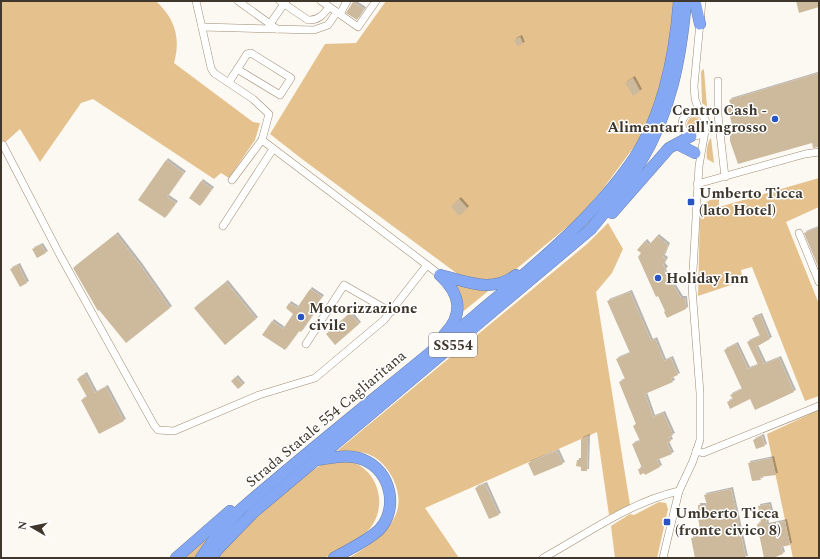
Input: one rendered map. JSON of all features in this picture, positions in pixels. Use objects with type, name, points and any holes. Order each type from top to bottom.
[{"type":"highway","name":"Strada Statale 554 Cagliaritana","points":[[201,558],[227,524],[267,487],[527,272],[581,223],[618,180],[635,156],[651,125],[662,96],[672,54],[679,1]]},
{"type":"highway","name":"Strada Statale 554 Cagliaritana","points":[[212,558],[217,550],[254,512],[591,229],[625,186],[640,164],[661,123],[676,72],[682,44],[686,1]]},
{"type":"highway","points":[[695,1],[700,24]]},
{"type":"highway","points":[[591,229],[609,216],[669,148],[690,136]]},
{"type":"highway","points":[[677,144],[695,153]]},
{"type":"highway","points":[[440,275],[483,286],[510,280],[521,271],[527,272]]},
{"type":"highway","points":[[440,275],[454,295],[458,307],[456,319],[442,337],[441,344]]},
{"type":"highway","points":[[315,460],[346,456],[365,460],[379,470],[389,488],[390,508],[387,517],[379,530],[334,558]]},
{"type":"highway","points":[[176,558],[245,499],[267,487]]},
{"type":"street","points":[[196,1],[211,68],[214,73],[253,99],[269,114],[262,140],[232,180]]},
{"type":"street","points":[[238,1],[276,29]]},
{"type":"street","points":[[321,1],[358,27],[376,1]]},
{"type":"street","points":[[202,27],[276,29],[322,28],[328,25],[347,1]]},
{"type":"street","points":[[663,558],[679,491],[700,440],[700,393],[692,288],[698,166],[707,123],[700,113],[695,98],[694,86],[702,1]]},
{"type":"street","points":[[270,24],[283,2],[308,20],[322,16],[329,7]]},
{"type":"street","points":[[229,82],[237,69],[247,54],[252,53],[291,78],[280,95],[237,69]]},
{"type":"street","points":[[718,81],[718,115],[725,177]]},
{"type":"street","points":[[698,166],[690,136],[684,131],[683,119],[688,113],[700,113]]},
{"type":"street","points":[[690,136],[698,136],[705,131]]},
{"type":"street","points":[[262,140],[440,275]]},
{"type":"street","points":[[3,145],[61,257],[158,430],[168,432],[174,431],[259,395],[315,378],[384,320],[427,266]]},
{"type":"street","points":[[223,226],[273,149]]},
{"type":"street","points":[[698,184],[805,154],[819,152]]},
{"type":"street","points":[[799,233],[819,282]]},
{"type":"street","points":[[306,344],[344,285],[391,312]]},
{"type":"street","points":[[696,451],[703,453],[819,406]]},
{"type":"street","points":[[543,558],[628,510],[659,495],[679,491]]},
{"type":"shaded area","points":[[1,1],[156,1],[168,15],[175,29],[177,45],[174,63],[253,122],[260,123],[255,140],[229,178],[221,173],[214,179],[93,99],[81,103],[40,162],[20,129],[1,146]]},
{"type":"shaded area","points":[[386,1],[674,1],[673,26],[662,83],[639,140],[602,190],[578,218],[509,275],[497,279],[484,280],[459,275],[270,134],[325,44],[356,43]]},
{"type":"shaded area","points":[[703,69],[707,107],[702,103],[701,72]]},
{"type":"shaded area","points":[[694,117],[699,119],[701,124],[699,129],[694,131],[689,129],[687,124],[689,119]]},
{"type":"shaded area","points":[[711,138],[714,163],[707,159],[707,148]]},
{"type":"shaded area","points":[[819,178],[819,207],[786,222],[819,304],[819,396],[805,401],[752,267],[741,270],[743,281],[698,296],[700,209],[706,202],[713,199],[719,198],[719,207]]},
{"type":"shaded area","points":[[608,223],[623,249],[612,273],[596,292],[630,505],[609,515],[597,432],[425,508],[459,558],[349,558],[370,544],[388,527],[396,514],[398,506],[397,488],[388,471],[376,458],[361,452],[337,451],[587,244]]},
{"type":"shaded area","points":[[451,279],[492,288],[460,314]]},
{"type":"shaded area","points":[[819,410],[819,558],[793,558],[767,434]]},
{"type":"shaded area","points":[[330,461],[347,461],[357,464],[365,469],[371,476],[378,492],[379,501],[376,519],[367,532],[344,548],[323,558],[216,558],[249,524],[290,488],[312,471]]},
{"type":"shaded area","points":[[659,502],[666,503],[668,509],[657,558],[615,558],[611,526],[630,514],[634,515]]},
{"type":"shaded area","points":[[217,529],[196,558],[184,558]]},
{"type":"building","points":[[796,1],[819,1],[819,7],[799,13]]},
{"type":"building","points":[[353,2],[364,9],[357,20],[346,13]]},
{"type":"building","points":[[520,37],[523,44],[517,46],[514,40]]},
{"type":"building","name":"Centro Cash - Alimentari all'ingrosso","points":[[819,73],[819,147],[813,148],[812,143],[738,164],[730,141],[730,133],[734,132],[727,106],[731,105],[729,100]]},
{"type":"building","points":[[633,78],[640,91],[633,96],[625,83]]},
{"type":"building","points":[[166,160],[184,173],[167,197],[176,203],[165,218],[138,200]]},
{"type":"building","points":[[201,181],[212,189],[200,206],[189,198]]},
{"type":"building","points":[[459,199],[467,208],[459,216],[451,207]]},
{"type":"building","points":[[819,227],[819,269],[804,233]]},
{"type":"building","points":[[116,234],[170,308],[126,343],[99,310],[98,311],[73,268]]},
{"type":"building","name":"Holiday Inn","points":[[657,236],[668,245],[663,257],[666,259],[663,265],[666,268],[664,271],[681,298],[685,298],[686,309],[667,318],[658,296],[656,297],[638,257],[641,253],[637,250],[645,241],[649,245]]},
{"type":"building","points":[[41,245],[46,253],[37,258],[32,249]]},
{"type":"building","points":[[18,265],[27,283],[20,287],[10,269]]},
{"type":"building","points":[[226,282],[256,319],[225,345],[194,308]]},
{"type":"building","name":"Motorizzazione civile","points":[[310,289],[322,297],[317,304],[319,306],[301,332],[299,331],[285,350],[262,335],[272,321],[283,329],[293,314],[286,308],[289,303],[297,308]]},
{"type":"building","points":[[630,292],[651,341],[655,339],[664,361],[671,358],[678,375],[671,378],[673,382],[645,394],[653,417],[663,413],[673,435],[669,437],[671,441],[667,443],[672,454],[657,460],[660,467],[645,475],[644,473],[640,475],[638,469],[642,468],[632,444],[640,441],[633,426],[636,424],[619,382],[625,379],[616,359],[630,353],[607,301]]},
{"type":"building","points":[[350,313],[359,324],[335,345],[326,334]]},
{"type":"building","points":[[760,315],[770,339],[756,347],[764,364],[779,358],[794,392],[755,410],[750,399],[730,409],[727,402],[733,399],[730,395],[742,389],[724,350],[736,344],[748,369],[758,365],[747,342],[760,336],[752,318]]},
{"type":"building","points":[[85,374],[95,393],[106,387],[124,421],[99,434],[81,400],[87,397],[77,379]]},
{"type":"building","points":[[236,377],[243,385],[238,389],[231,381]]},
{"type":"building","points":[[588,436],[587,471],[581,471],[581,467],[576,466],[577,460],[581,460],[581,439]]},
{"type":"building","points":[[762,436],[765,446],[756,449],[753,440]]},
{"type":"building","points":[[557,451],[563,464],[534,476],[528,463]]},
{"type":"building","points":[[772,458],[776,475],[760,477],[761,480],[752,481],[748,463]]},
{"type":"building","points":[[485,484],[499,515],[489,519],[475,488]]},
{"type":"building","points":[[731,489],[746,558],[695,558],[691,538],[701,536],[698,505],[707,505],[704,495]]},
{"type":"building","points":[[769,504],[771,512],[765,513],[767,525],[785,521],[790,545],[781,547],[783,554],[773,558],[764,558],[757,524],[761,523],[758,506]]},
{"type":"place","name":"Centro Cash - Alimentari all'ingrosso","points":[[775,119]]},
{"type":"place","name":"Umberto Ticca (lato Hotel)","points":[[691,202]]},
{"type":"place","name":"Holiday Inn","points":[[658,278]]},
{"type":"place","name":"Motorizzazione civile","points":[[301,317]]},
{"type":"place","name":"Umberto Ticca (fronte civico 8)","points":[[667,522]]}]
